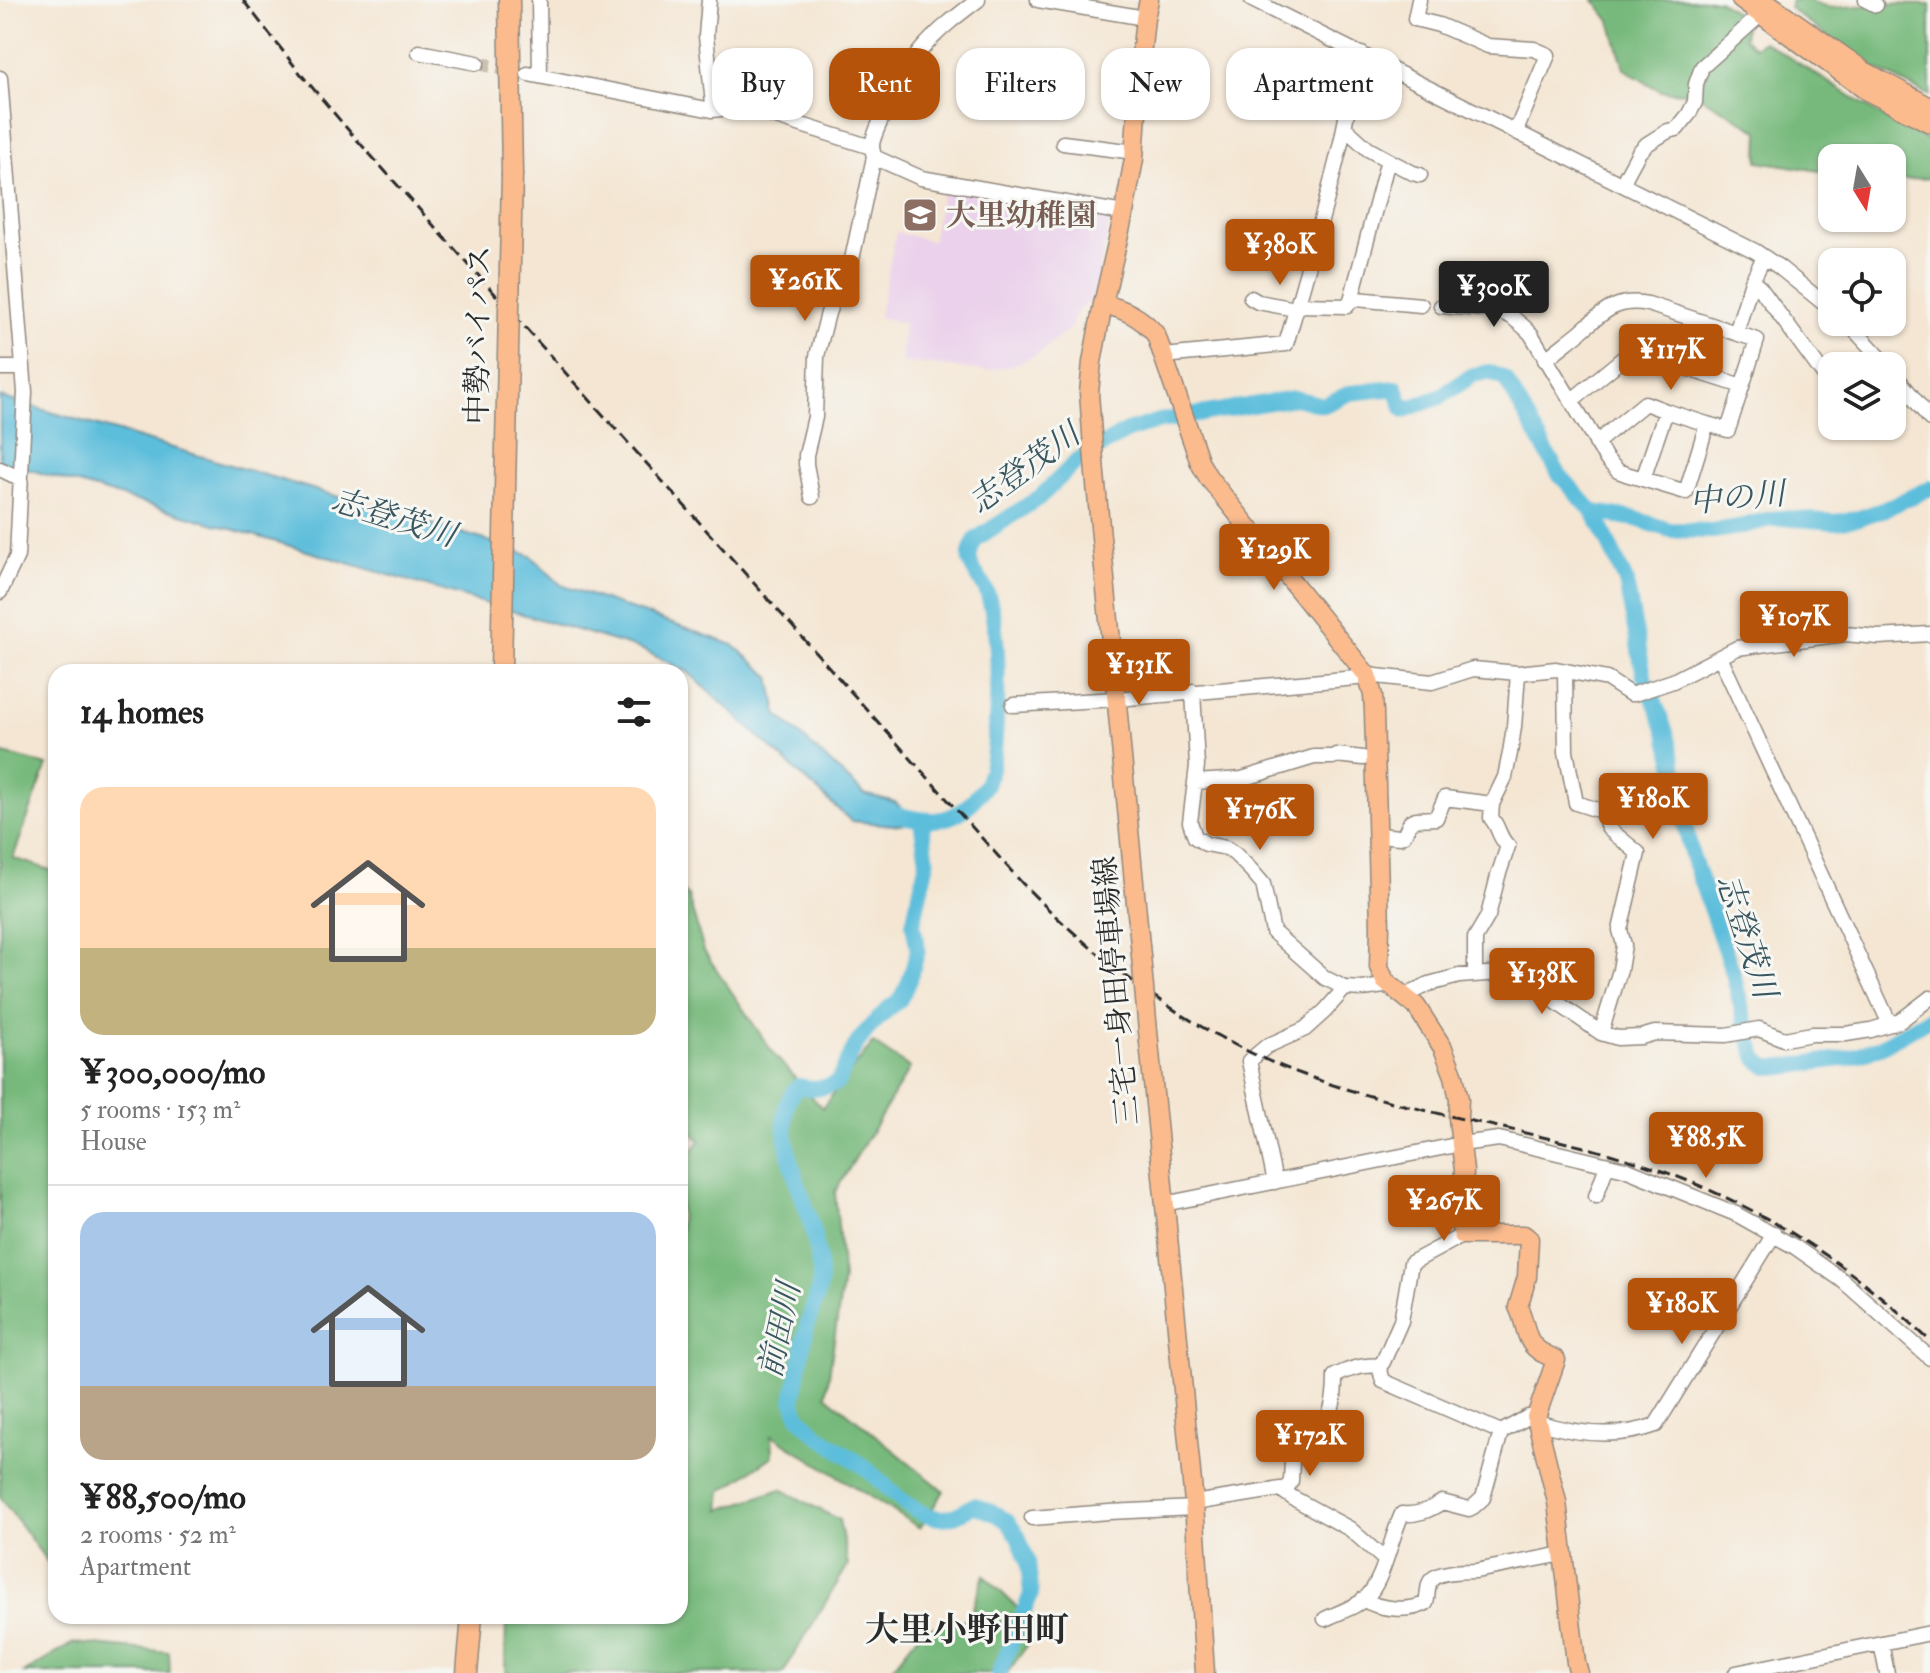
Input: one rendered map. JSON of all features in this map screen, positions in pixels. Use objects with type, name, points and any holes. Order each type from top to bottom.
[{"type":"highway","name":"中勢バイパス","points":[[501,664],[512,174],[509,0]]},
{"type":"highway","points":[[467,1673],[471,1624]]},
{"type":"main road","points":[[1741,0],[1768,5],[1866,72],[1930,107]]},
{"type":"main road","points":[[1768,5],[1867,91],[1930,123]]},
{"type":"main road","name":"三宅一身田停車場線","points":[[1147,9],[1135,152],[1103,304],[1089,393],[1194,1506],[1205,1673]]},
{"type":"main road","points":[[1103,304],[1125,310],[1149,326],[1156,335],[1200,463],[1214,485],[1367,676],[1374,712],[1380,927],[1378,960],[1385,981],[1416,1006],[1443,1048],[1450,1065],[1459,1099],[1464,1171],[1463,1235],[1524,1235],[1529,1239],[1527,1277],[1518,1307],[1530,1342],[1539,1352],[1556,1360],[1537,1419],[1557,1502],[1579,1673]]},
{"type":"street","points":[[539,0],[534,75],[712,110]]},
{"type":"street","points":[[709,0],[706,36],[712,94]]},
{"type":"street","points":[[812,497],[806,455],[815,417],[817,356],[835,294],[849,272],[883,117],[915,58],[949,22],[978,0]]},
{"type":"street","points":[[1038,0],[1147,9]]},
{"type":"street","points":[[1252,0],[1350,48]]},
{"type":"street","points":[[1419,0],[1415,19],[1439,25],[1488,46],[1534,49],[1548,55],[1516,131]]},
{"type":"street","points":[[1624,185],[1639,152],[1668,131],[1677,129],[1689,114],[1695,102],[1696,84],[1702,67],[1768,5]]},
{"type":"street","points":[[419,52],[477,63]]},
{"type":"street","points":[[1402,74],[1717,231],[1764,257],[1818,299]]},
{"type":"street","points":[[0,78],[25,392],[17,556],[3,575],[0,592]]},
{"type":"street","points":[[782,120],[873,152],[906,173],[921,178],[1124,213]]},
{"type":"street","points":[[1164,356],[1286,344],[1345,120]]},
{"type":"street","points":[[1344,127],[1368,149],[1420,175]]},
{"type":"street","points":[[1063,143],[1135,152]]},
{"type":"street","points":[[1251,298],[1258,302],[1297,307],[1347,306],[1388,160]]},
{"type":"street","points":[[1736,333],[1752,281],[1764,257]]},
{"type":"street","points":[[1752,281],[1818,367]]},
{"type":"street","points":[[1351,300],[1421,305]]},
{"type":"street","points":[[1545,360],[1604,311],[1627,303],[1648,304],[1757,340],[1728,430],[1645,403],[1596,443]]},
{"type":"street","points":[[1441,306],[1486,309],[1505,313],[1517,320],[1531,334],[1596,443],[1618,471],[1686,492],[1707,424]]},
{"type":"street","points":[[1860,336],[1875,352]]},
{"type":"street","points":[[1571,401],[1632,351],[1742,386]]},
{"type":"street","points":[[0,368],[23,368]]},
{"type":"street","points":[[1906,389],[1930,419]]},
{"type":"street","points":[[1643,479],[1666,411]]},
{"type":"street","points":[[0,469],[21,476]]},
{"type":"street","points":[[1013,705],[1117,699],[1367,676],[1432,682],[1473,669],[1518,673],[1556,669],[1607,679],[1630,694],[1673,681],[1737,648],[1845,634],[1886,637],[1930,634]]},
{"type":"street","points":[[1720,657],[1892,1024]]},
{"type":"street","points":[[1565,671],[1566,752],[1576,803],[1604,812],[1609,829],[1638,853],[1620,930],[1624,948],[1620,970],[1601,1033]]},
{"type":"street","points":[[1475,975],[1475,938],[1488,916],[1508,846],[1501,840],[1497,824],[1491,818],[1492,804],[1503,783],[1507,765],[1514,727],[1518,673]]},
{"type":"street","points":[[1193,691],[1197,766],[1190,816],[1195,837],[1206,844],[1226,848],[1251,870],[1263,884],[1273,932],[1325,978],[1345,988],[1398,991],[1459,976],[1501,973],[1520,977],[1601,1033],[1623,1038],[1655,1033],[1715,1036],[1759,1029],[1788,1039],[1812,1034],[1859,1033],[1905,1018],[1930,998]]},
{"type":"street","points":[[1196,782],[1242,779],[1314,757],[1336,755],[1363,758]]},
{"type":"street","points":[[1378,835],[1400,837],[1411,821],[1436,818],[1445,798],[1492,804]]},
{"type":"street","points":[[1275,1182],[1249,1061],[1267,1046],[1305,1029],[1345,988]]},
{"type":"street","points":[[1164,1204],[1499,1139],[1632,1172],[1698,1198],[1774,1234],[1842,1280],[1930,1358]]},
{"type":"street","points":[[1596,1196],[1607,1165]]},
{"type":"street","points":[[1325,1619],[1370,1594],[1402,1514],[1424,1513],[1442,1502],[1469,1509],[1483,1498],[1501,1432],[1528,1417],[1573,1431],[1600,1433],[1656,1425],[1774,1234]]},
{"type":"street","points":[[1379,1366],[1401,1321],[1411,1263],[1463,1235]]},
{"type":"street","points":[[1379,1366],[1383,1381],[1501,1432]]},
{"type":"street","points":[[1032,1518],[1194,1506],[1287,1488],[1291,1481],[1293,1442],[1320,1429],[1335,1400],[1335,1376],[1348,1369],[1379,1366]]},
{"type":"street","points":[[1280,1489],[1350,1529],[1385,1560]]},
{"type":"street","points":[[1363,1599],[1386,1609],[1421,1606],[1426,1603],[1429,1583],[1435,1576],[1563,1554]]},
{"type":"street","points":[[1737,1673],[1930,1633]]},
{"type":"street","points":[[1881,1643],[1887,1673]]},
{"type":"shaded area","points":[[943,188],[1111,214],[1093,300],[1077,311],[1067,331],[1036,355],[988,371],[901,362],[904,323],[879,317],[896,232],[932,241]]},
{"type":"green space","points":[[1594,0],[1719,0],[1746,20],[1744,38],[1754,47],[1763,41],[1898,126],[1930,141],[1930,178],[1906,180],[1906,144],[1818,144],[1818,171],[1758,161],[1759,131],[1696,94],[1661,91],[1624,68],[1610,21]]},
{"type":"green space","points":[[1792,0],[1807,0],[1831,8],[1930,5],[1930,96],[1862,62],[1789,8]]},
{"type":"green space","points":[[0,753],[47,765],[13,858],[48,869],[48,1563],[0,1497]]},
{"type":"green space","points":[[688,896],[704,951],[775,1056],[822,1108],[873,1043],[910,1068],[835,1192],[843,1279],[826,1395],[944,1491],[920,1528],[772,1435],[773,1456],[722,1491],[720,1510],[781,1489],[839,1520],[848,1565],[783,1673],[505,1673],[506,1624],[688,1624],[688,1156],[700,1141],[688,1127]]},
{"type":"green space","points":[[984,1575],[1039,1629],[1007,1673],[888,1673],[922,1630],[969,1619]]},
{"type":"green space","points":[[73,1643],[169,1652],[170,1673],[24,1673]]},
{"type":"water","points":[[0,397],[531,556],[561,585],[733,645],[770,676],[777,714],[864,794],[895,802],[917,823],[893,825],[851,821],[688,672],[688,664],[672,664],[641,649],[0,461]]},
{"type":"waterway","name":"志登茂川","points":[[893,813],[927,820],[948,817],[967,806],[986,784],[995,745],[997,653],[989,598],[971,565],[970,554],[976,539],[1040,497],[1078,460],[1127,431],[1160,421],[1294,398],[1324,405],[1350,393],[1396,388],[1404,410],[1440,397],[1473,375],[1489,372],[1505,379],[1559,474],[1593,512],[1626,582],[1645,681],[1667,735],[1692,856],[1733,973],[1757,1059],[1767,1067],[1783,1067],[1848,1058],[1880,1047],[1930,1018]]},
{"type":"waterway","name":"中の川","points":[[1593,512],[1636,519],[1670,530],[1713,531],[1771,519],[1835,522],[1859,518],[1930,488]]},
{"type":"waterway","name":"前田川","points":[[921,821],[927,861],[913,924],[918,950],[909,982],[899,1001],[868,1029],[856,1045],[837,1083],[818,1088],[799,1086],[789,1099],[785,1116],[790,1156],[813,1231],[820,1274],[793,1400],[807,1425],[914,1509],[945,1518],[974,1505],[1008,1522],[1018,1536],[1028,1562],[1031,1594],[999,1673]]},
{"type":"tunnel","points":[[477,63],[516,71]]},
{"type":"railway","points":[[243,0],[350,132],[1023,884],[1112,965],[1211,1032],[1283,1067],[1404,1105],[1610,1154],[1656,1169],[1742,1205],[1821,1252],[1895,1309],[1930,1341]]},
{"type":"place","name":"大里幼稚園","points":[[920,215]]},
{"type":"district","name":"大里小野田町","points":[[967,1629]]}]
